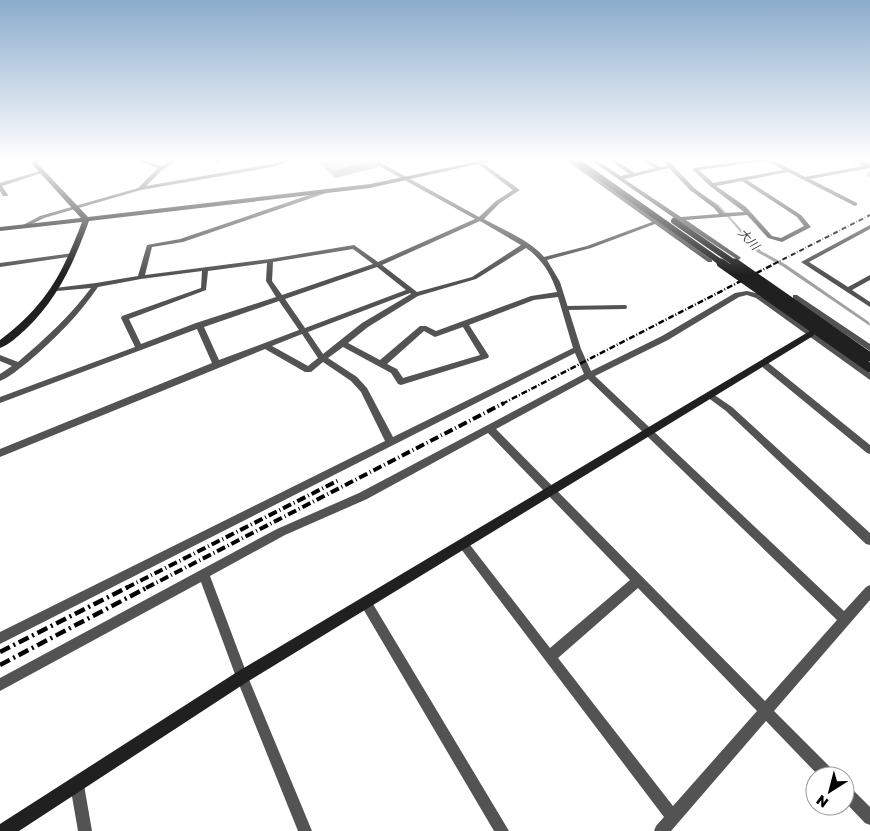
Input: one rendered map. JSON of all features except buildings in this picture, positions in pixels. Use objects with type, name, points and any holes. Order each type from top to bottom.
[{"type":"street","points":[[66,197],[86,219]]},
{"type":"street","points":[[24,226],[42,217],[112,197]]},
{"type":"street","points":[[0,229],[277,197]]},
{"type":"street","points":[[141,277],[149,246],[181,241],[310,197]]},
{"type":"street","points":[[438,197],[526,245],[543,260],[557,282],[577,349],[589,375],[845,620]]},
{"type":"street","points":[[0,400],[199,326],[377,265],[480,219],[506,197]]},
{"type":"street","points":[[621,197],[710,261]]},
{"type":"street","points":[[632,197],[870,368]]},
{"type":"street","points":[[635,197],[870,357]]},
{"type":"street","points":[[647,197],[738,258]]},
{"type":"street","points":[[702,197],[725,214]]},
{"type":"street","points":[[728,197],[749,213],[770,237],[782,240],[808,227],[799,216],[770,197]]},
{"type":"street","points":[[841,197],[855,204]]},
{"type":"street","points":[[679,219],[749,213]]},
{"type":"street","points":[[0,345],[44,306],[57,289],[73,255],[86,219]]},
{"type":"street","points":[[543,260],[589,248],[656,222]]},
{"type":"street","points":[[870,227],[804,262],[870,305]]},
{"type":"street","points":[[0,453],[216,364],[304,331],[414,292],[474,278],[526,245]]},
{"type":"street","points":[[57,289],[270,261],[354,247],[414,292]]},
{"type":"street","points":[[0,272],[2,265],[73,255]]},
{"type":"street","points":[[270,261],[269,281],[322,358],[354,379],[364,390],[391,443]]},
{"type":"street","points":[[140,348],[126,318],[204,289],[205,269]]},
{"type":"street","points":[[848,290],[870,277]]},
{"type":"street","points":[[0,378],[19,365],[53,336],[76,313],[96,285]]},
{"type":"street","points":[[266,346],[308,370],[365,325],[414,292]]},
{"type":"street","points":[[0,685],[281,532],[363,496],[589,375],[665,338],[737,295],[747,293],[758,296],[870,377]]},
{"type":"street","points":[[381,364],[423,328],[434,334],[533,298],[561,294]]},
{"type":"street","points":[[795,297],[870,348]]},
{"type":"street","points":[[342,343],[394,371],[401,382],[485,356],[465,324]]},
{"type":"street","points":[[199,326],[216,364]]},
{"type":"street","points":[[4,831],[242,677],[810,334]]},
{"type":"street","points":[[0,638],[577,349]]},
{"type":"street","points":[[0,358],[19,365]]},
{"type":"street","points":[[763,363],[870,450]]},
{"type":"street","points":[[710,395],[729,409],[870,540]]},
{"type":"street","points":[[490,429],[819,766]]},
{"type":"street","points":[[463,545],[673,817]]},
{"type":"street","points":[[204,575],[242,677],[305,831]]},
{"type":"street","points":[[550,657],[638,580]]},
{"type":"street","points":[[661,831],[870,591]]},
{"type":"street","points":[[366,603],[502,831]]},
{"type":"street","points":[[77,785],[85,831]]},
{"type":"street","points":[[855,802],[870,818]]},
{"type":"lane","points":[[566,308],[625,307]]},
{"type":"water","name":"大川","points":[[705,197],[719,205],[761,251],[785,264],[869,322],[870,326],[782,266],[757,252],[719,207]]},
{"type":"railway","points":[[774,264],[870,215]]},
{"type":"railway","points":[[502,404],[776,263]]},
{"type":"railway","points":[[146,588],[504,403]]},
{"type":"railway","points":[[126,588],[339,480]]},
{"type":"railway","points":[[0,652],[128,587]]},
{"type":"railway","points":[[0,665],[148,587]]}]
